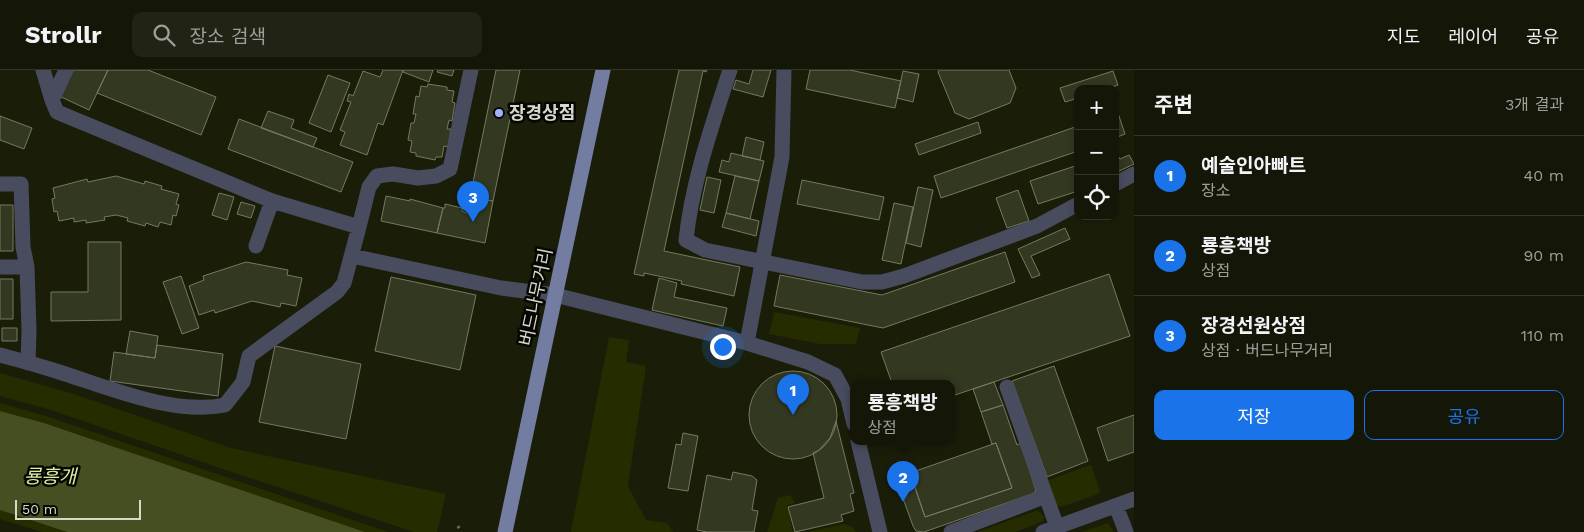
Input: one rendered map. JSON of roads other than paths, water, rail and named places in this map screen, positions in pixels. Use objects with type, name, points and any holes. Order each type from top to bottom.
[{"type":"main road","name":"버드나무거리","points":[[505,532],[603,70]]},
{"type":"street","points":[[43,70],[57,112],[272,200],[359,227]]},
{"type":"street","points":[[52,100],[66,70]]},
{"type":"street","points":[[0,355],[56,371],[107,389],[165,403],[210,408],[224,405],[243,382],[249,356],[337,292],[344,283],[369,187],[377,176],[393,174],[418,178],[436,176],[450,169],[472,70]]},
{"type":"street","points":[[730,70],[706,145],[688,217],[686,240],[705,250],[862,282],[882,282],[904,276],[1037,226],[1074,206]]},
{"type":"street","points":[[747,343],[782,157],[784,70]]},
{"type":"street","points":[[1119,182],[1134,174]]},
{"type":"street","points":[[0,184],[21,184],[23,247],[27,267],[28,363]]},
{"type":"street","points":[[256,246],[272,200]]},
{"type":"street","points":[[352,256],[501,288],[555,295],[747,343],[808,362],[835,375],[848,399],[850,407]]},
{"type":"street","points":[[0,267],[27,267]]},
{"type":"street","points":[[1007,388],[1046,496],[1050,530],[1134,498]]},
{"type":"street","points":[[859,445],[880,532]]},
{"type":"street","points":[[951,532],[1046,496]]},
{"type":"street","points":[[1116,506],[1126,532]]},
{"type":"water","name":"룡흥개","points":[[0,411],[44,423],[365,532],[67,532],[0,510]]},
{"type":"place","name":"장경상점","points":[[499,113]]},
{"type":"place","name":"장경선원상점","points":[[473,222]]},
{"type":"place","name":"예술인아빠트","points":[[793,415]]},
{"type":"place","name":"룡흥책방","points":[[903,502]]}]
